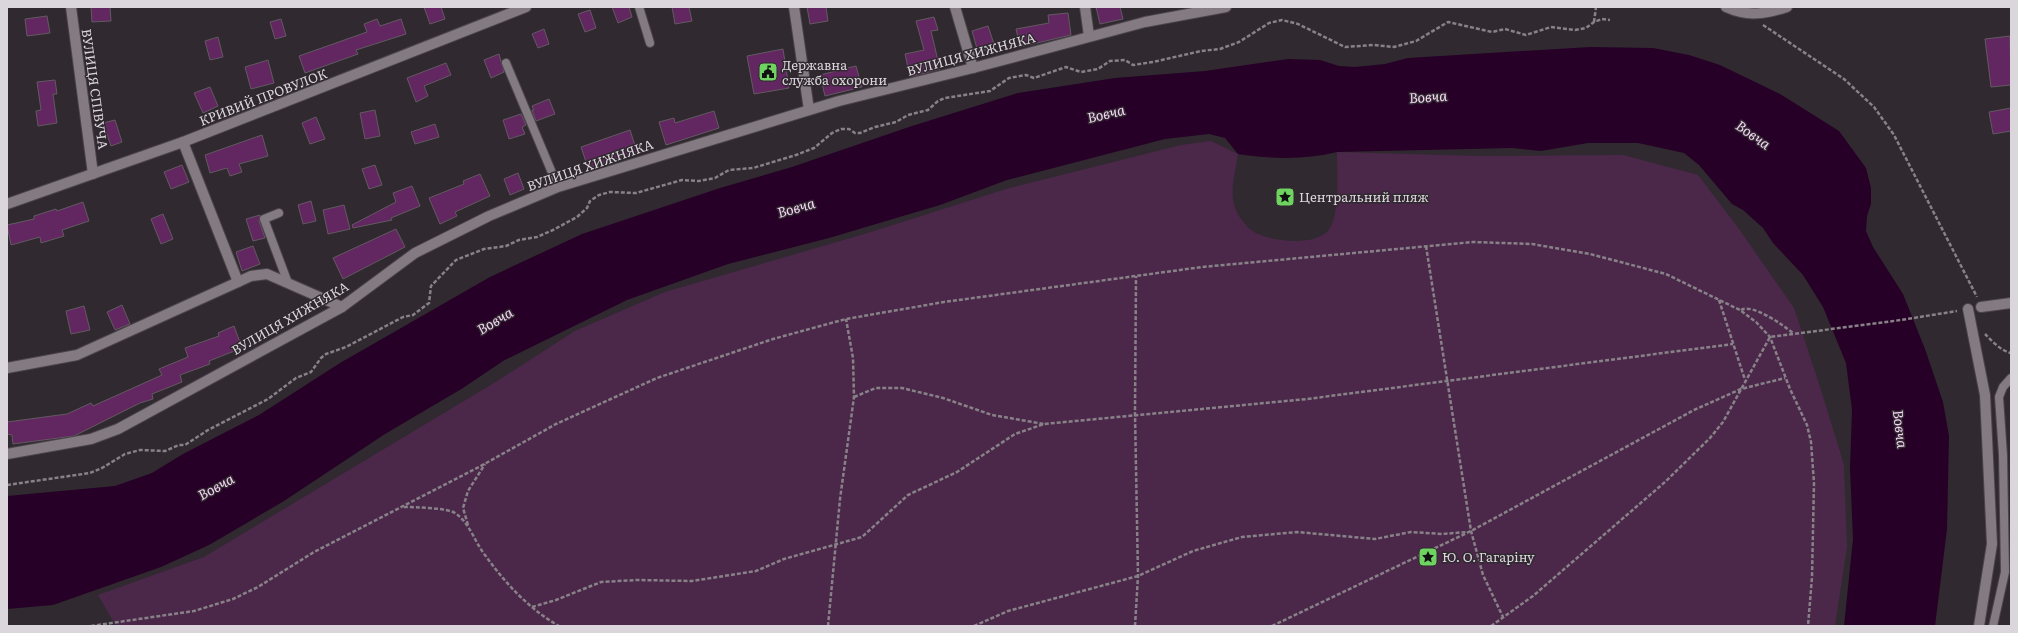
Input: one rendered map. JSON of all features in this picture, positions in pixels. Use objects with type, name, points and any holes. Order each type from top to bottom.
[{"type":"street","name":"ВУЛИЦЯ СПІВУЧА","points":[[71,7],[93,174]]},
{"type":"street","name":"КРИВИЙ ПРОВУЛОК","points":[[7,204],[183,142],[526,7]]},
{"type":"street","points":[[794,7],[809,110]]},
{"type":"street","points":[[955,7],[973,68]]},
{"type":"street","points":[[1085,7],[1089,36]]},
{"type":"street","name":"ВУЛИЦЯ ХИЖНЯКА","points":[[7,454],[91,439],[118,429],[342,307],[415,253],[488,216],[558,187],[839,101],[973,68],[1145,22],[1226,7]]},
{"type":"street","points":[[1726,7],[1733,10],[1764,14],[1787,7]]},
{"type":"street","points":[[183,142],[238,282]]},
{"type":"street","points":[[7,368],[77,355],[251,276],[267,274],[342,307]]},
{"type":"street","points":[[1981,307],[2011,304]]},
{"type":"street","points":[[1968,309],[1985,395],[1992,544],[1979,626]]},
{"type":"lane","points":[[639,7],[650,44]]},
{"type":"lane","points":[[506,63],[558,187]]},
{"type":"lane","points":[[279,213],[264,219],[288,283]]},
{"type":"lane","points":[[1993,626],[2005,572],[2003,455],[1999,397],[2003,387],[2011,378]]},
{"type":"path","points":[[1594,22],[1596,7]]},
{"type":"path","points":[[7,485],[31,483],[90,473],[102,468],[125,454],[140,450],[165,451],[178,445],[185,445],[208,430],[268,399],[296,378],[311,372],[320,358],[326,354],[346,347],[403,317],[417,312],[429,303],[431,286],[456,260],[484,249],[506,246],[519,240],[537,237],[553,230],[576,217],[587,208],[590,201],[599,195],[610,192],[636,193],[682,180],[699,181],[714,178],[729,170],[753,168],[814,148],[823,139],[841,129],[849,129],[855,133],[860,133],[896,122],[908,115],[928,110],[938,101],[945,98],[990,91],[1009,78],[1026,75],[1034,78],[1066,67],[1080,72],[1098,69],[1110,61],[1125,60],[1133,65],[1201,51],[1220,49],[1239,42],[1269,23],[1282,20],[1298,24],[1345,47],[1374,45],[1394,47],[1416,41],[1448,22],[1492,32],[1505,29],[1526,35],[1551,27],[1575,30],[1586,28],[1594,22],[1610,20]]},
{"type":"path","points":[[1760,24],[1844,79],[1874,107],[1894,135],[1911,166],[1973,286],[1981,307]]},
{"type":"path","points":[[90,626],[194,611],[233,599],[258,587],[314,552],[403,507],[556,424],[657,378],[773,339],[846,319],[944,302],[1202,267],[1473,242],[1532,244],[1590,254],[1666,274],[1740,310],[1756,322],[1770,337],[1785,378],[1807,425],[1813,459],[1812,577],[1808,626]]},
{"type":"path","points":[[1426,246],[1471,531],[1483,575],[1503,617]]},
{"type":"path","points":[[1135,626],[1138,576],[1134,414],[1136,276]]},
{"type":"path","points":[[1719,300],[1746,380]]},
{"type":"path","points":[[1740,310],[1743,308],[1752,309],[1773,319],[1792,333]]},
{"type":"path","points":[[1770,337],[1901,320],[1968,309]]},
{"type":"path","points":[[828,626],[835,544],[854,397],[853,358],[846,319]]},
{"type":"path","points":[[1983,332],[1991,341],[2007,352],[2011,353]]},
{"type":"path","points":[[1492,626],[1533,596],[1665,482],[1724,422],[1740,389],[1770,337]]},
{"type":"path","points":[[532,607],[556,600],[601,582],[637,580],[692,582],[756,571],[784,559],[862,537],[908,495],[957,472],[1015,434],[1044,424],[1134,414],[1306,399],[1733,344]]},
{"type":"path","points":[[1272,626],[1471,531],[1694,410],[1740,389],[1785,378]]},
{"type":"path","points":[[854,397],[876,388],[902,388],[943,398],[992,415],[1044,424]]},
{"type":"path","points":[[486,463],[468,491],[463,508],[468,525],[484,554],[518,596],[559,626]]},
{"type":"path","points":[[403,507],[454,512],[468,525]]},
{"type":"path","points":[[974,626],[1008,611],[1138,576],[1193,551],[1242,537],[1297,532],[1375,539],[1411,532],[1442,534],[1471,531]]},
{"type":"shaded area","points":[[1211,141],[1238,154],[1233,185],[1233,201],[1239,216],[1251,230],[1258,234],[1268,238],[1292,241],[1304,241],[1315,238],[1324,234],[1330,228],[1337,201],[1337,152],[1476,156],[1623,155],[1698,175],[1739,229],[1794,308],[1844,465],[1847,547],[1835,626],[116,626],[98,595],[204,557],[494,383],[575,331],[665,292],[868,233],[1006,189],[1181,145]]},
{"type":"water","name":"Вовча","points":[[1590,47],[1653,48],[1689,55],[1720,65],[1780,94],[1839,131],[1866,168],[1871,188],[1871,204],[1867,216],[1866,231],[1873,247],[1903,294],[1925,349],[1943,402],[1949,436],[1947,529],[1935,626],[1844,626],[1853,539],[1850,468],[1852,410],[1846,363],[1823,307],[1803,275],[1773,243],[1763,228],[1743,210],[1732,204],[1699,165],[1684,153],[1638,143],[1588,143],[1541,151],[1512,148],[1337,152],[1325,155],[1275,158],[1238,154],[1225,138],[1209,134],[1165,139],[1007,180],[940,205],[829,238],[728,264],[627,300],[503,361],[463,388],[385,434],[284,501],[209,545],[161,567],[53,605],[7,609],[7,496],[115,486],[152,473],[183,454],[259,415],[340,363],[490,277],[582,234],[720,188],[792,167],[912,126],[1018,93],[1115,78],[1205,71],[1288,59],[1320,60],[1339,66],[1355,67],[1385,64],[1408,58]]},
{"type":"building","points":[[91,7],[110,7],[111,21],[92,22]]},
{"type":"building","points":[[424,7],[441,7],[445,19],[430,24]]},
{"type":"building","points":[[612,7],[629,7],[632,17],[618,23]]},
{"type":"building","points":[[672,7],[689,7],[692,21],[675,24]]},
{"type":"building","points":[[807,7],[826,7],[828,21],[810,24]]},
{"type":"building","points":[[1096,7],[1120,7],[1123,19],[1100,24]]},
{"type":"building","points":[[590,10],[596,28],[585,32],[578,14]]},
{"type":"building","points":[[1068,13],[1071,35],[1020,47],[1016,29],[1049,23],[1048,15]]},
{"type":"building","points":[[47,16],[50,33],[27,36],[25,19]]},
{"type":"building","points":[[934,17],[938,30],[931,31],[940,69],[910,77],[905,54],[924,50],[916,21]]},
{"type":"building","points":[[281,19],[286,36],[275,39],[270,22]]},
{"type":"building","points":[[377,19],[380,26],[401,19],[406,34],[356,50],[358,54],[305,73],[299,56],[367,32],[364,24]]},
{"type":"building","points":[[988,26],[995,47],[978,52],[972,31]]},
{"type":"building","points":[[544,29],[549,44],[538,48],[532,34]]},
{"type":"building","points":[[2010,36],[2011,85],[1991,87],[1985,39]]},
{"type":"building","points":[[218,37],[223,57],[210,60],[205,41]]},
{"type":"building","name":"Державна служба охорони","points":[[783,49],[789,88],[754,94],[747,56]]},
{"type":"building","points":[[499,54],[504,72],[491,78],[484,60]]},
{"type":"building","points":[[268,60],[274,83],[251,89],[245,67]]},
{"type":"building","points":[[446,63],[451,75],[424,86],[428,96],[416,102],[407,78]]},
{"type":"building","points":[[856,66],[862,87],[825,96],[820,75]]},
{"type":"building","points":[[55,80],[57,94],[53,94],[57,123],[38,126],[36,111],[41,110],[37,82]]},
{"type":"building","points":[[210,87],[218,106],[203,113],[194,93]]},
{"type":"building","points":[[549,99],[555,114],[536,121],[532,106]]},
{"type":"building","points":[[2011,108],[2011,131],[1993,134],[1989,112]]},
{"type":"building","points":[[375,110],[380,136],[365,139],[360,113]]},
{"type":"building","points":[[714,111],[719,128],[666,145],[659,122],[674,118],[675,123]]},
{"type":"building","points":[[521,114],[526,125],[522,127],[525,134],[509,139],[503,120]]},
{"type":"building","points":[[316,117],[325,139],[310,144],[302,123]]},
{"type":"building","points":[[115,120],[122,142],[111,146],[103,123]]},
{"type":"building","points":[[435,124],[439,137],[415,144],[411,132]]},
{"type":"building","points":[[630,130],[637,152],[588,168],[581,147]]},
{"type":"building","points":[[262,135],[268,156],[239,164],[242,172],[230,176],[227,168],[210,173],[205,155]]},
{"type":"building","points":[[182,165],[189,182],[171,189],[164,172]]},
{"type":"building","points":[[375,165],[382,185],[369,189],[362,169]]},
{"type":"building","points":[[518,173],[524,189],[510,195],[504,179]]},
{"type":"building","points":[[480,174],[490,196],[455,212],[457,216],[440,224],[429,198],[464,184],[463,181]]},
{"type":"building","points":[[412,186],[420,206],[391,218],[392,220],[353,228],[352,225],[396,202],[393,193]]},
{"type":"building","points":[[311,201],[316,221],[303,224],[298,205]]},
{"type":"building","points":[[83,202],[89,221],[62,230],[64,236],[41,243],[40,237],[11,245],[7,225],[34,219],[34,216],[56,209],[57,211]]},
{"type":"building","points":[[344,205],[350,229],[328,234],[323,210]]},
{"type":"building","points":[[163,214],[173,239],[161,244],[151,219]]},
{"type":"building","points":[[260,215],[259,221],[265,238],[253,241],[246,219]]},
{"type":"building","points":[[396,229],[405,247],[343,279],[333,258]]},
{"type":"building","points":[[253,246],[260,264],[242,271],[236,252]]},
{"type":"building","points":[[122,305],[130,324],[115,330],[107,312]]},
{"type":"building","points":[[84,306],[90,330],[71,334],[66,311]]},
{"type":"building","points":[[234,326],[242,348],[209,361],[210,364],[180,375],[182,382],[152,394],[153,399],[140,403],[74,436],[13,444],[12,435],[7,434],[7,422],[67,414],[91,403],[93,406],[162,375],[159,369],[188,357],[185,348],[219,336],[218,333]]},
{"type":"place","name":"Державна служба охорони","points":[[768,72]]},
{"type":"place","name":"Центральний пляж","points":[[1285,197]]},
{"type":"place","name":"Ю. О. Гагаріну","points":[[1428,557]]}]
